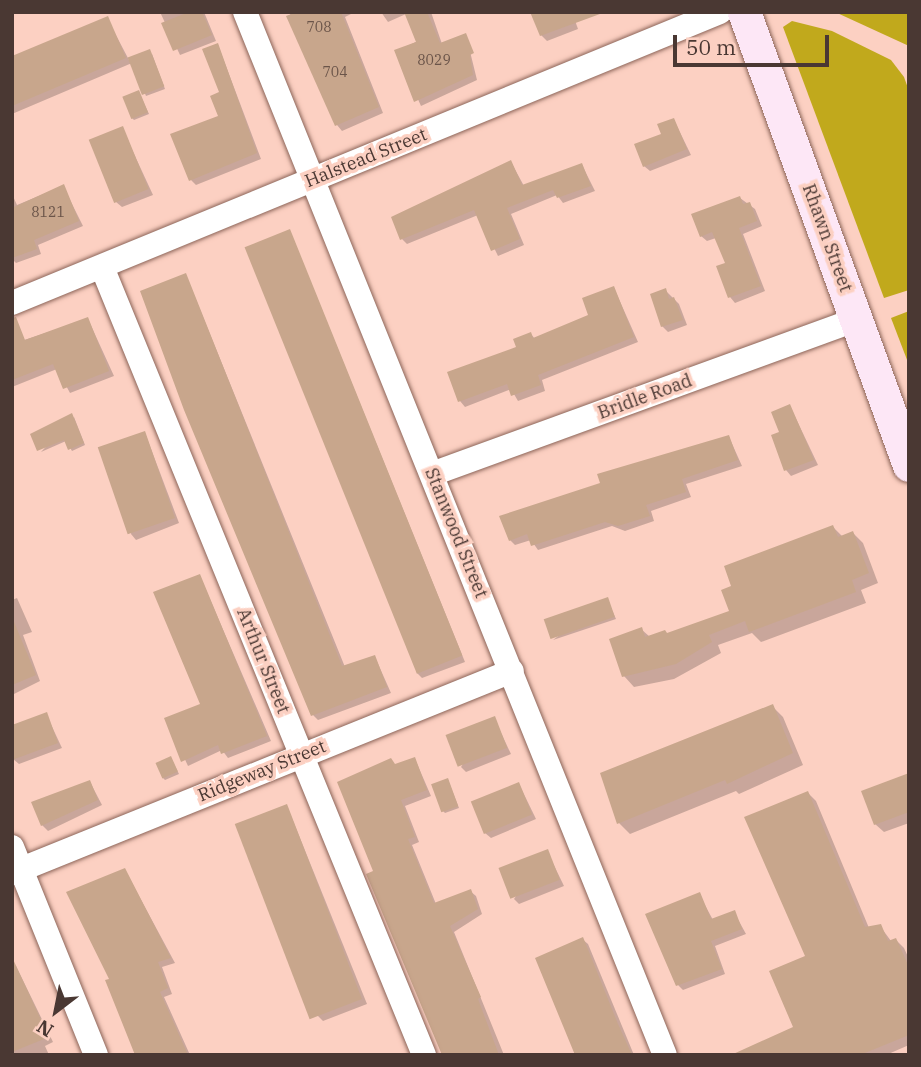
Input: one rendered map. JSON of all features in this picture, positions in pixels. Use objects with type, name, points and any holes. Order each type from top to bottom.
[{"type":"main road","name":"Rhawn Street","points":[[744,12],[909,464]]},
{"type":"street","name":"Stanwood Street","points":[[245,12],[665,1055]]},
{"type":"street","name":"Halstead Street","points":[[12,303],[720,12]]},
{"type":"street","name":"Arthur Street","points":[[102,267],[424,1055]]},
{"type":"street","name":"Bridle Road","points":[[432,474],[857,319]]},
{"type":"street","name":"Ridgeway Street","points":[[15,863],[302,755],[512,671]]},
{"type":"street","points":[[15,863],[96,1055]]},
{"type":"shaded area","points":[[835,12],[909,12],[909,46]]},
{"type":"shaded area","points":[[792,21],[832,31],[891,60],[904,77],[909,91],[909,290],[884,298],[783,27]]},
{"type":"shaded area","points":[[909,311],[909,365],[891,318]]},
{"type":"building","points":[[189,12],[202,12],[212,35],[173,51],[161,23]]},
{"type":"building","points":[[297,12],[341,12],[379,107],[335,126],[286,16]]},
{"type":"building","points":[[404,12],[427,12],[440,43],[466,33],[474,53],[470,55],[473,75],[414,102],[394,50],[416,42]]},
{"type":"building","points":[[530,12],[600,12],[600,14],[540,36]]},
{"type":"building","points":[[108,16],[126,58],[12,106],[12,56]]},
{"type":"building","points":[[218,43],[257,153],[189,181],[170,134],[218,116],[210,96],[219,92],[202,49]]},
{"type":"building","points":[[150,49],[164,86],[142,95],[128,58]]},
{"type":"building","points":[[139,90],[148,112],[131,119],[122,97]]},
{"type":"building","points":[[674,118],[687,149],[643,167],[634,144],[661,134],[657,124]]},
{"type":"building","points":[[123,126],[148,189],[114,203],[89,140]]},
{"type":"building","points":[[511,160],[522,185],[582,163],[591,186],[557,198],[553,190],[507,208],[520,239],[491,251],[474,210],[400,240],[391,217]]},
{"type":"building","points":[[64,184],[79,221],[34,240],[37,249],[12,258],[12,208]]},
{"type":"building","points":[[740,196],[743,204],[750,202],[757,221],[739,228],[761,286],[728,298],[716,266],[725,263],[712,232],[700,237],[691,214]]},
{"type":"building","points":[[290,229],[462,656],[417,674],[245,247]]},
{"type":"building","points":[[186,273],[342,666],[375,655],[387,687],[311,716],[184,410],[140,291]]},
{"type":"building","points":[[614,286],[634,337],[538,375],[541,385],[511,396],[507,384],[458,402],[447,372],[516,347],[513,339],[531,332],[533,338],[588,315],[582,298]]},
{"type":"building","points":[[666,288],[669,299],[674,297],[683,320],[661,327],[650,294]]},
{"type":"building","points":[[16,317],[25,340],[88,317],[109,371],[63,389],[53,364],[12,380],[12,318]]},
{"type":"building","points":[[790,404],[814,460],[784,471],[771,435],[779,432],[771,412]]},
{"type":"building","points":[[72,413],[84,443],[68,450],[64,440],[37,451],[30,434]]},
{"type":"building","points":[[145,431],[175,518],[128,534],[98,447]]},
{"type":"building","points":[[729,435],[738,460],[682,479],[686,492],[646,505],[650,516],[618,526],[605,522],[531,546],[527,534],[509,541],[499,516],[600,483],[597,474]]},
{"type":"building","points":[[833,525],[838,537],[853,531],[869,573],[852,580],[856,592],[749,632],[745,621],[709,635],[712,642],[676,664],[622,677],[609,639],[642,627],[645,637],[665,630],[667,633],[729,611],[721,590],[731,586],[724,566]]},
{"type":"building","points":[[200,574],[267,736],[221,754],[218,745],[181,762],[164,718],[200,704],[153,592]]},
{"type":"building","points":[[608,597],[615,617],[551,639],[544,619]]},
{"type":"building","points":[[12,617],[36,675],[12,685]]},
{"type":"building","points":[[773,704],[793,753],[727,784],[725,780],[617,824],[600,773]]},
{"type":"building","points":[[47,712],[58,743],[12,760],[12,725]]},
{"type":"building","points":[[495,716],[507,748],[458,767],[446,735]]},
{"type":"building","points":[[171,756],[178,772],[162,778],[155,763]]},
{"type":"building","points":[[415,757],[427,790],[401,800],[415,837],[408,839],[434,903],[471,889],[478,909],[450,926],[481,997],[478,999],[499,1055],[442,1055],[366,874],[373,871],[337,782],[391,758],[395,764]]},
{"type":"building","points":[[909,773],[909,812],[874,825],[861,791]]},
{"type":"building","points":[[448,778],[458,806],[441,812],[431,784]]},
{"type":"building","points":[[90,780],[98,800],[41,826],[31,802]]},
{"type":"building","points":[[519,782],[532,814],[484,834],[471,801]]},
{"type":"building","points":[[808,791],[865,927],[881,924],[888,941],[896,938],[909,967],[909,1035],[860,1055],[731,1055],[793,1027],[769,971],[805,956],[744,817]]},
{"type":"building","points":[[287,804],[362,999],[310,1019],[235,824]]},
{"type":"building","points":[[548,849],[560,880],[510,899],[499,868]]},
{"type":"building","points":[[125,868],[171,958],[158,962],[168,988],[160,992],[188,1055],[135,1055],[105,980],[109,979],[66,892]]},
{"type":"building","points":[[700,892],[711,919],[735,910],[742,929],[711,941],[722,969],[676,986],[645,914]]},
{"type":"building","points":[[583,937],[632,1055],[575,1055],[535,958]]},
{"type":"building","points":[[12,957],[49,1037],[12,1052]]}]
